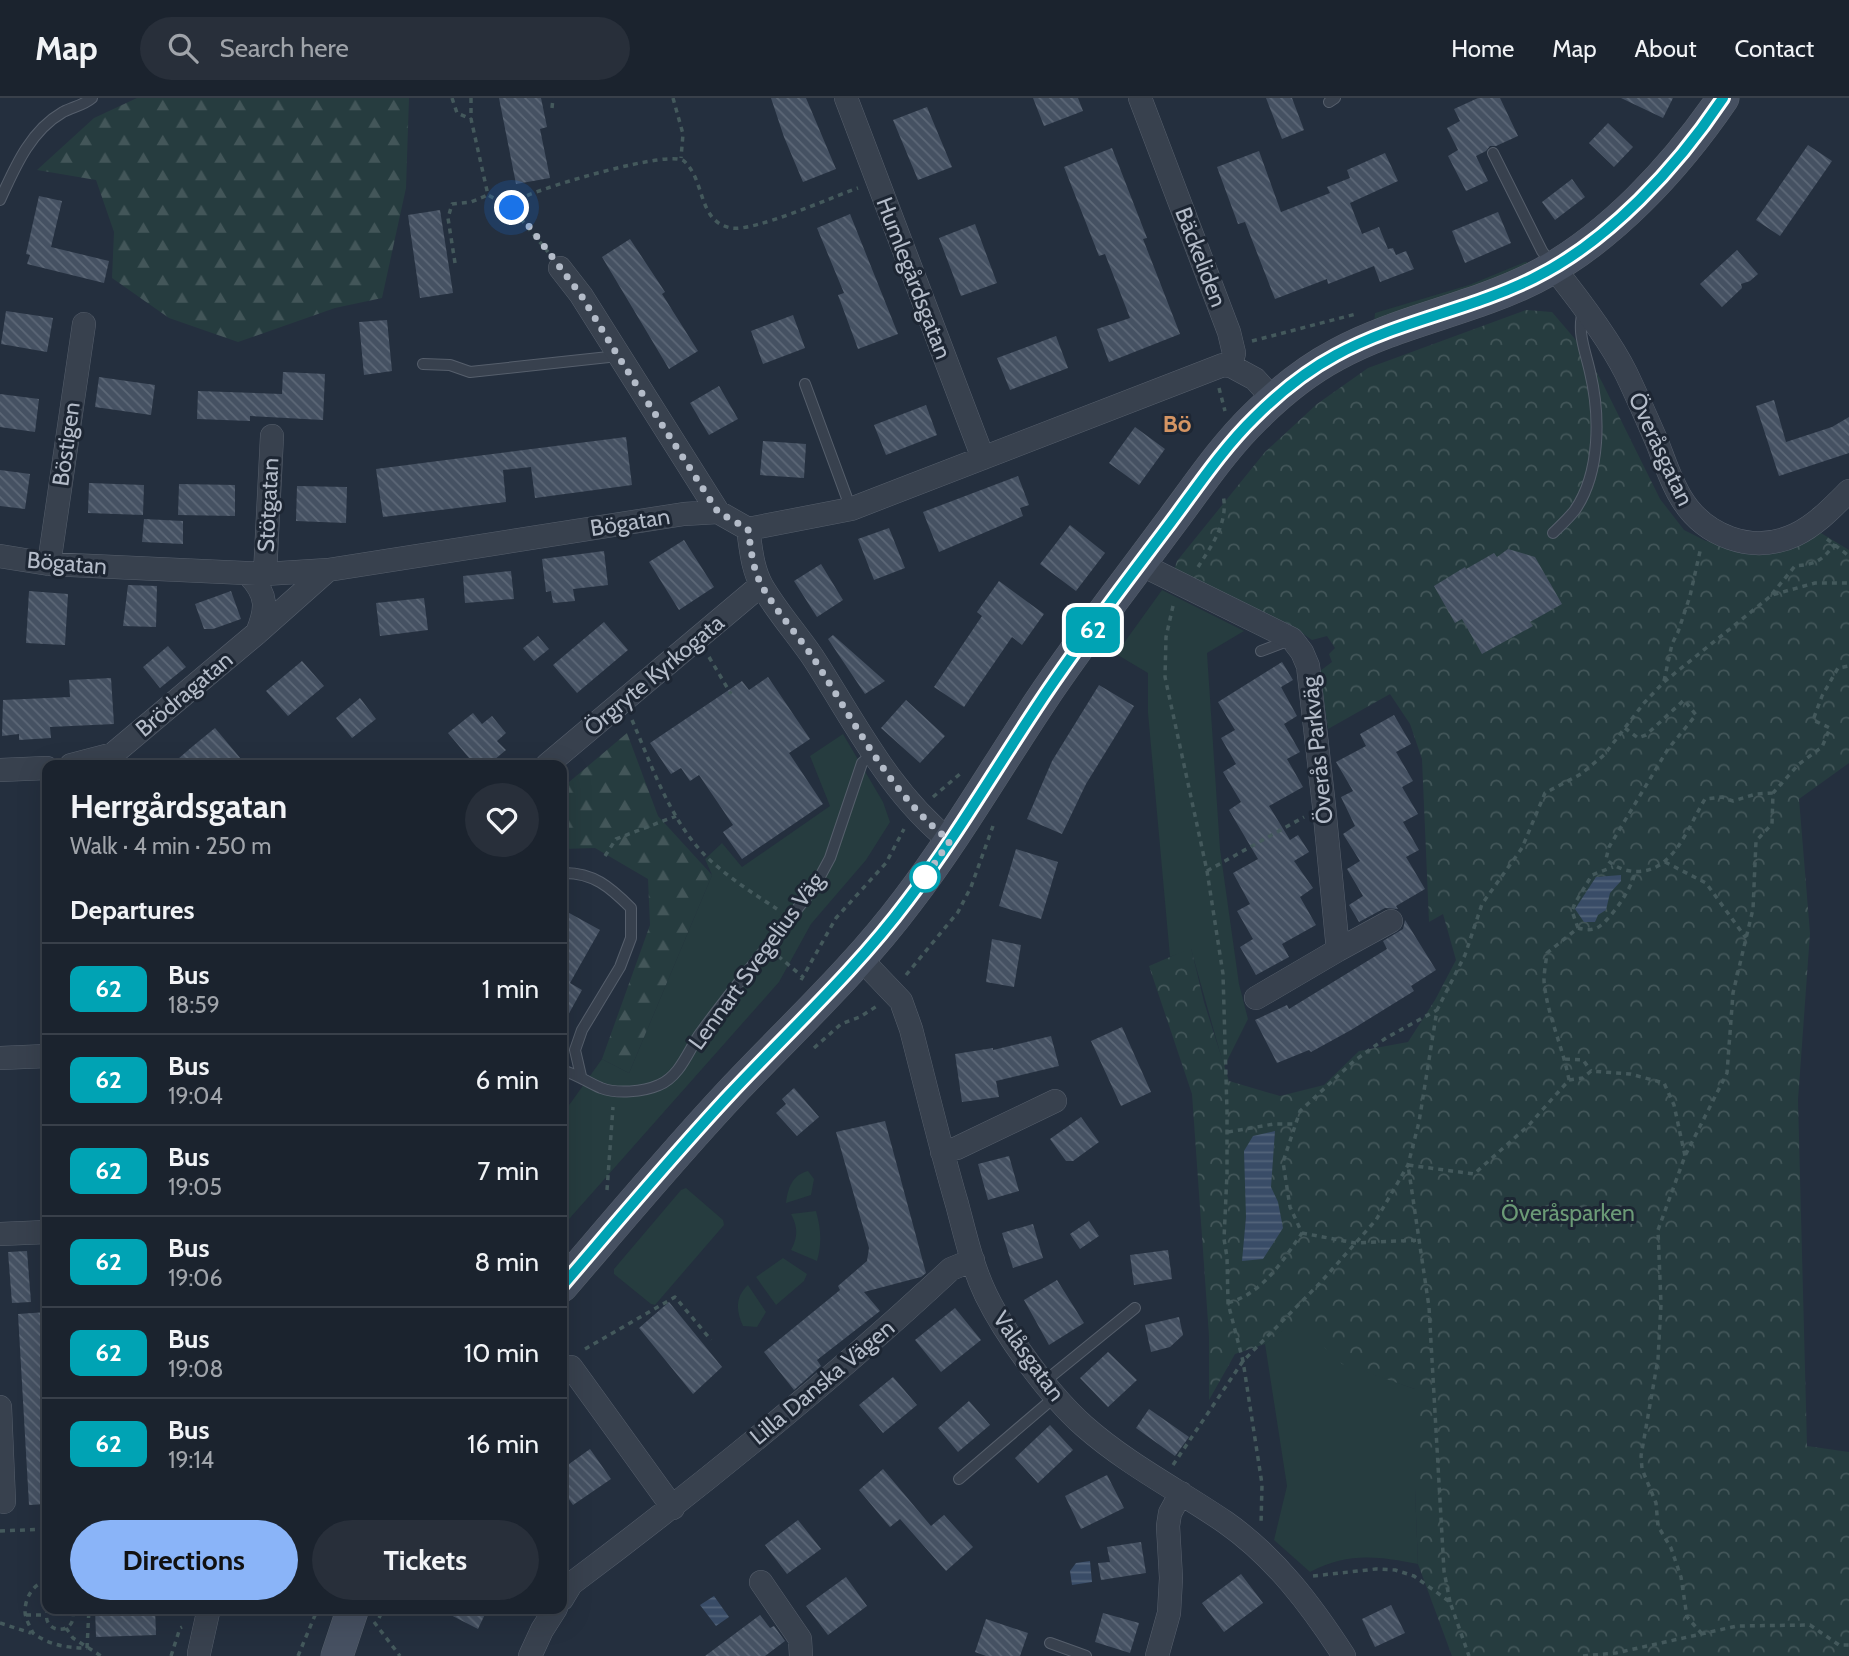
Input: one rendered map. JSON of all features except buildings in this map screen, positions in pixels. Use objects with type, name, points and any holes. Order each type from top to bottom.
[{"type":"street","name":"Humlegårdsgatan","points":[[846,98],[983,458]]},
{"type":"street","name":"Bäckeliden","points":[[1140,98],[1229,332],[1225,360]]},
{"type":"street","points":[[567,1280],[730,1094],[820,1004],[906,902],[950,841],[1043,697],[1219,458],[1255,416],[1293,383],[1336,355],[1378,336],[1495,295],[1553,267],[1598,235],[1655,183],[1694,138],[1723,98]]},
{"type":"street","name":"Överåsgatan","points":[[1553,267],[1625,370],[1674,485],[1693,516],[1722,536],[1744,542],[1777,541],[1795,535],[1811,525],[1849,491]]},
{"type":"street","points":[[560,268],[576,298],[618,356],[718,512],[748,529],[851,509],[1225,360],[1247,373],[1274,400]]},
{"type":"street","name":"Böstigen","points":[[49,564],[83,324]]},
{"type":"street","name":"Stötgatan","points":[[257,574],[272,436]]},
{"type":"street","name":"Bögatan","points":[[0,556],[49,564],[257,574],[328,569],[684,514],[718,512]]},
{"type":"street","points":[[748,529],[753,563],[761,585],[812,657],[873,754],[918,813],[950,841]]},
{"type":"street","points":[[1140,564],[1292,639]]},
{"type":"street","name":"Brödragatan","points":[[117,759],[328,569]]},
{"type":"street","points":[[257,574],[256,582],[264,599],[265,615],[257,633]]},
{"type":"street","name":"Örgryte Kyrkogata","points":[[553,760],[761,585]]},
{"type":"street","name":"Överås Parkväg","points":[[1292,639],[1308,666],[1338,950]]},
{"type":"street","points":[[0,770],[42,768]]},
{"type":"street","points":[[1256,998],[1391,921]]},
{"type":"street","name":"Valåsgatan","points":[[860,958],[901,987],[901,1001],[911,1029],[972,1260],[993,1308],[1050,1389],[1084,1426],[1123,1457],[1227,1524],[1252,1544],[1297,1588],[1315,1610],[1344,1656]]},
{"type":"street","points":[[0,1058],[42,1056]]},
{"type":"street","points":[[942,1152],[957,1148],[1055,1101]]},
{"type":"street","points":[[0,1234],[42,1232]]},
{"type":"street","name":"Lilla Danska Vägen","points":[[567,1591],[571,1584],[673,1508],[825,1381],[951,1269],[972,1260]]},
{"type":"street","points":[[567,1373],[673,1508]]},
{"type":"street","points":[[0,1407],[4,1502]]},
{"type":"street","points":[[1157,1656],[1169,1613],[1171,1588],[1168,1526],[1170,1513],[1181,1493]]},
{"type":"street","points":[[761,1582],[800,1639],[801,1656]]},
{"type":"street","points":[[199,1653],[208,1614]]},
{"type":"street","points":[[530,1656],[552,1614]]},
{"type":"street","points":[[337,1656],[365,1616]]},
{"type":"lane","points":[[0,200],[22,153],[37,133],[62,112],[92,98]]},
{"type":"lane","points":[[1493,153],[1542,251],[1553,267]]},
{"type":"lane","points":[[1553,534],[1575,510],[1584,491],[1595,451],[1596,402],[1579,322],[1584,308]]},
{"type":"lane","points":[[423,364],[450,365],[470,372],[618,356]]},
{"type":"lane","points":[[805,384],[851,509]]},
{"type":"lane","points":[[1261,651],[1292,639]]},
{"type":"lane","name":"Lennart Svegelius Väg","points":[[567,1072],[613,1091],[642,1090],[670,1079],[815,886],[830,858],[862,763],[873,754]]},
{"type":"lane","points":[[567,873],[578,872],[609,886],[631,908],[631,938],[620,967],[582,1030],[575,1050],[581,1076]]},
{"type":"lane","points":[[959,1479],[1135,1308]]},
{"type":"lane","points":[[1050,1643],[1086,1656]]},
{"type":"path","points":[[452,98],[457,113],[471,119]]},
{"type":"path","points":[[471,98],[471,119],[488,195],[512,208],[560,268]]},
{"type":"path","points":[[552,108],[553,98]]},
{"type":"path","points":[[673,98],[683,134],[681,159],[691,170],[708,213],[720,225],[750,228],[877,181]]},
{"type":"path","points":[[512,208],[523,198],[567,182],[627,166],[681,159]]},
{"type":"path","points":[[455,262],[448,218],[452,204],[471,202],[488,195]]},
{"type":"path","points":[[1225,416],[1225,360],[1361,313]]},
{"type":"path","points":[[1222,490],[1226,509],[1216,538],[1182,586],[1172,608],[1166,637],[1164,677],[1208,870],[1224,988],[1227,1132],[1224,1239],[1228,1303],[1242,1361],[1262,1484],[1263,1519],[1252,1544]]},
{"type":"path","points":[[1664,682],[1672,645],[1690,596],[1704,524]]},
{"type":"path","points":[[1168,1472],[1242,1361],[1376,1220],[1408,1165],[1419,1122],[1437,1010],[1465,955],[1482,904],[1522,848],[1545,793],[1581,774],[1597,762],[1664,682],[1772,595],[1795,566],[1813,565],[1824,558],[1835,544],[1849,556]]},
{"type":"path","points":[[1772,595],[1815,583],[1849,583]]},
{"type":"path","points":[[698,639],[731,694]]},
{"type":"path","points":[[1702,1634],[1687,1617],[1681,1577],[1671,1548],[1658,1526],[1651,1485],[1642,1469],[1658,1359],[1661,1304],[1658,1230],[1685,1156],[1727,1073],[1733,993],[1753,909],[1756,841],[1772,824],[1773,793],[1799,764],[1822,747],[1830,728],[1813,719],[1838,668],[1849,666]]},
{"type":"path","points":[[1625,728],[1638,738],[1646,736],[1684,700],[1696,715],[1668,749],[1615,836],[1606,859],[1614,867],[1634,873],[1665,862],[1679,845],[1705,799],[1722,797],[1733,801],[1756,794],[1773,793]]},
{"type":"path","points":[[623,703],[676,816],[699,849],[755,894],[791,918]]},
{"type":"path","points":[[1208,870],[1324,806]]},
{"type":"path","points":[[606,856],[616,839],[676,816]]},
{"type":"path","points":[[841,1024],[860,1017],[901,987],[904,977],[958,912],[971,887],[998,816]]},
{"type":"path","points":[[1665,862],[1706,883],[1746,938]]},
{"type":"path","points":[[1578,928],[1572,911],[1575,903],[1592,875],[1614,867]]},
{"type":"path","points":[[1578,928],[1588,930],[1599,927],[1633,882],[1634,873]]},
{"type":"path","points":[[1569,1080],[1544,981],[1547,953],[1578,928]]},
{"type":"path","points":[[767,947],[803,976]]},
{"type":"path","points":[[1301,1233],[1290,1207],[1283,1162],[1300,1111],[1354,1062],[1386,1038],[1437,1010]]},
{"type":"path","points":[[1565,1059],[1583,1060],[1591,1070],[1630,1074],[1664,1083],[1674,1105],[1685,1156]]},
{"type":"path","points":[[1408,1165],[1474,1174],[1528,1126],[1569,1080],[1583,1078],[1591,1070]]},
{"type":"path","points":[[607,1196],[613,1091]]},
{"type":"path","points":[[1227,1132],[1274,1124],[1295,1124]]},
{"type":"path","points":[[1408,1165],[1429,1307],[1444,1571],[1450,1602],[1469,1656]]},
{"type":"path","points":[[1228,1303],[1242,1299],[1278,1268],[1301,1233]]},
{"type":"path","points":[[1301,1233],[1356,1243],[1420,1240]]},
{"type":"path","points":[[567,1371],[579,1353],[675,1297],[711,1340]]},
{"type":"path","points":[[0,1531],[42,1529]]},
{"type":"path","points":[[1297,1588],[1311,1577],[1325,1573],[1395,1570],[1414,1576],[1450,1602]]},
{"type":"path","points":[[33,1633],[25,1610],[32,1590],[42,1582]]},
{"type":"path","points":[[26,1615],[46,1615],[50,1626],[57,1629],[66,1628],[74,1618],[73,1614]]},
{"type":"path","points":[[87,1648],[89,1614]]},
{"type":"path","points":[[299,1656],[316,1614]]},
{"type":"path","points":[[365,1616],[400,1656]]},
{"type":"path","points":[[0,1623],[33,1633],[54,1644],[87,1648]]},
{"type":"path","points":[[1583,1656],[1616,1653],[1737,1626],[1810,1625],[1839,1645],[1849,1645]]},
{"type":"path","points":[[66,1628],[73,1638],[101,1656]]},
{"type":"path","points":[[171,1656],[180,1628]]},
{"type":"green space","points":[[137,98],[409,98],[406,188],[382,298],[335,308],[238,342],[169,318],[112,278],[114,232],[96,180],[37,170],[94,118]]},
{"type":"green space","points":[[1525,262],[1529,267],[1374,323],[1375,313],[1469,285]]},
{"type":"green space","name":"Överåsparken","points":[[1526,310],[1552,312],[1581,346],[1602,382],[1660,499],[1684,530],[1706,541],[1734,546],[1811,527],[1849,550],[1849,763],[1799,799],[1810,933],[1798,1100],[1807,1446],[1849,1452],[1849,1656],[1452,1656],[1418,1564],[1415,1389],[1342,1364],[1296,1320],[1265,1344],[1235,1354],[1209,1400],[1209,1336],[1192,1094],[1149,966],[1191,948],[1204,1002],[1229,1081],[1280,1096],[1324,1085],[1359,1051],[1408,1042],[1456,960],[1443,914],[1429,922],[1422,759],[1410,724],[1390,694],[1328,729],[1320,671],[1332,662],[1329,654],[1335,648],[1327,636],[1312,640],[1289,624],[1174,570],[1177,561],[1265,452],[1317,404],[1368,368]],"holes":[[[1275,1131],[1270,1187],[1243,1261],[1246,1217]]]},
{"type":"green space","points":[[1162,590],[1244,631],[1207,653],[1220,849],[1239,984],[1248,1019],[1224,1067],[1191,949],[1170,957],[1148,713],[1148,673],[1116,654]]},
{"type":"green space","points":[[627,733],[658,816],[712,875],[629,1073],[602,1059],[650,925],[648,879],[595,848],[567,849],[567,784]]},
{"type":"green space","points":[[843,734],[883,802],[890,822],[866,860],[811,924],[779,982],[567,1221],[567,1108],[602,1059],[629,1073],[712,875],[705,859],[722,843],[742,867],[830,806],[810,756]]},
{"type":"green space","points":[[808,1171],[814,1179],[811,1195],[786,1203],[792,1183]]},
{"type":"green space","points":[[686,1188],[723,1220],[724,1225],[655,1305],[651,1304],[614,1274],[614,1269],[681,1190]]},
{"type":"green space","points":[[816,1211],[820,1236],[817,1261],[791,1250],[796,1232],[791,1214]]},
{"type":"green space","points":[[783,1258],[807,1274],[804,1281],[776,1305],[756,1277]]},
{"type":"green space","points":[[748,1285],[766,1312],[757,1327],[743,1326],[739,1315],[739,1299]]},
{"type":"green space","points":[[1296,1319],[1342,1363],[1415,1389],[1418,1564],[1363,1558],[1337,1561],[1310,1572],[1274,1540],[1287,1486],[1265,1344]]},
{"type":"water","points":[[1621,875],[1621,881],[1610,893],[1606,910],[1598,915],[1595,922],[1584,922],[1575,909],[1596,877]]},
{"type":"water","points":[[1275,1131],[1271,1187],[1278,1202],[1283,1228],[1263,1259],[1242,1261],[1246,1217],[1244,1151],[1253,1136]]},
{"type":"water","points":[[1090,1561],[1092,1582],[1072,1585],[1070,1571],[1076,1563]]},
{"type":"water","points":[[714,1596],[729,1617],[716,1626],[700,1605]]},
{"type":"bus line","name":"62","points":[[567,1280],[730,1094],[820,1004],[879,936],[950,841],[1043,697],[1212,468],[1255,416],[1293,383],[1336,355],[1378,336],[1495,295],[1533,279],[1553,267],[1598,235],[1655,183],[1694,138],[1723,98]]},
{"type":"district","name":"Bö","points":[[1177,423]]},
{"type":"route","points":[[512,208],[581,295],[718,512],[748,529],[753,563],[761,585],[812,657],[873,754],[918,813],[950,841],[925,877]]}]
